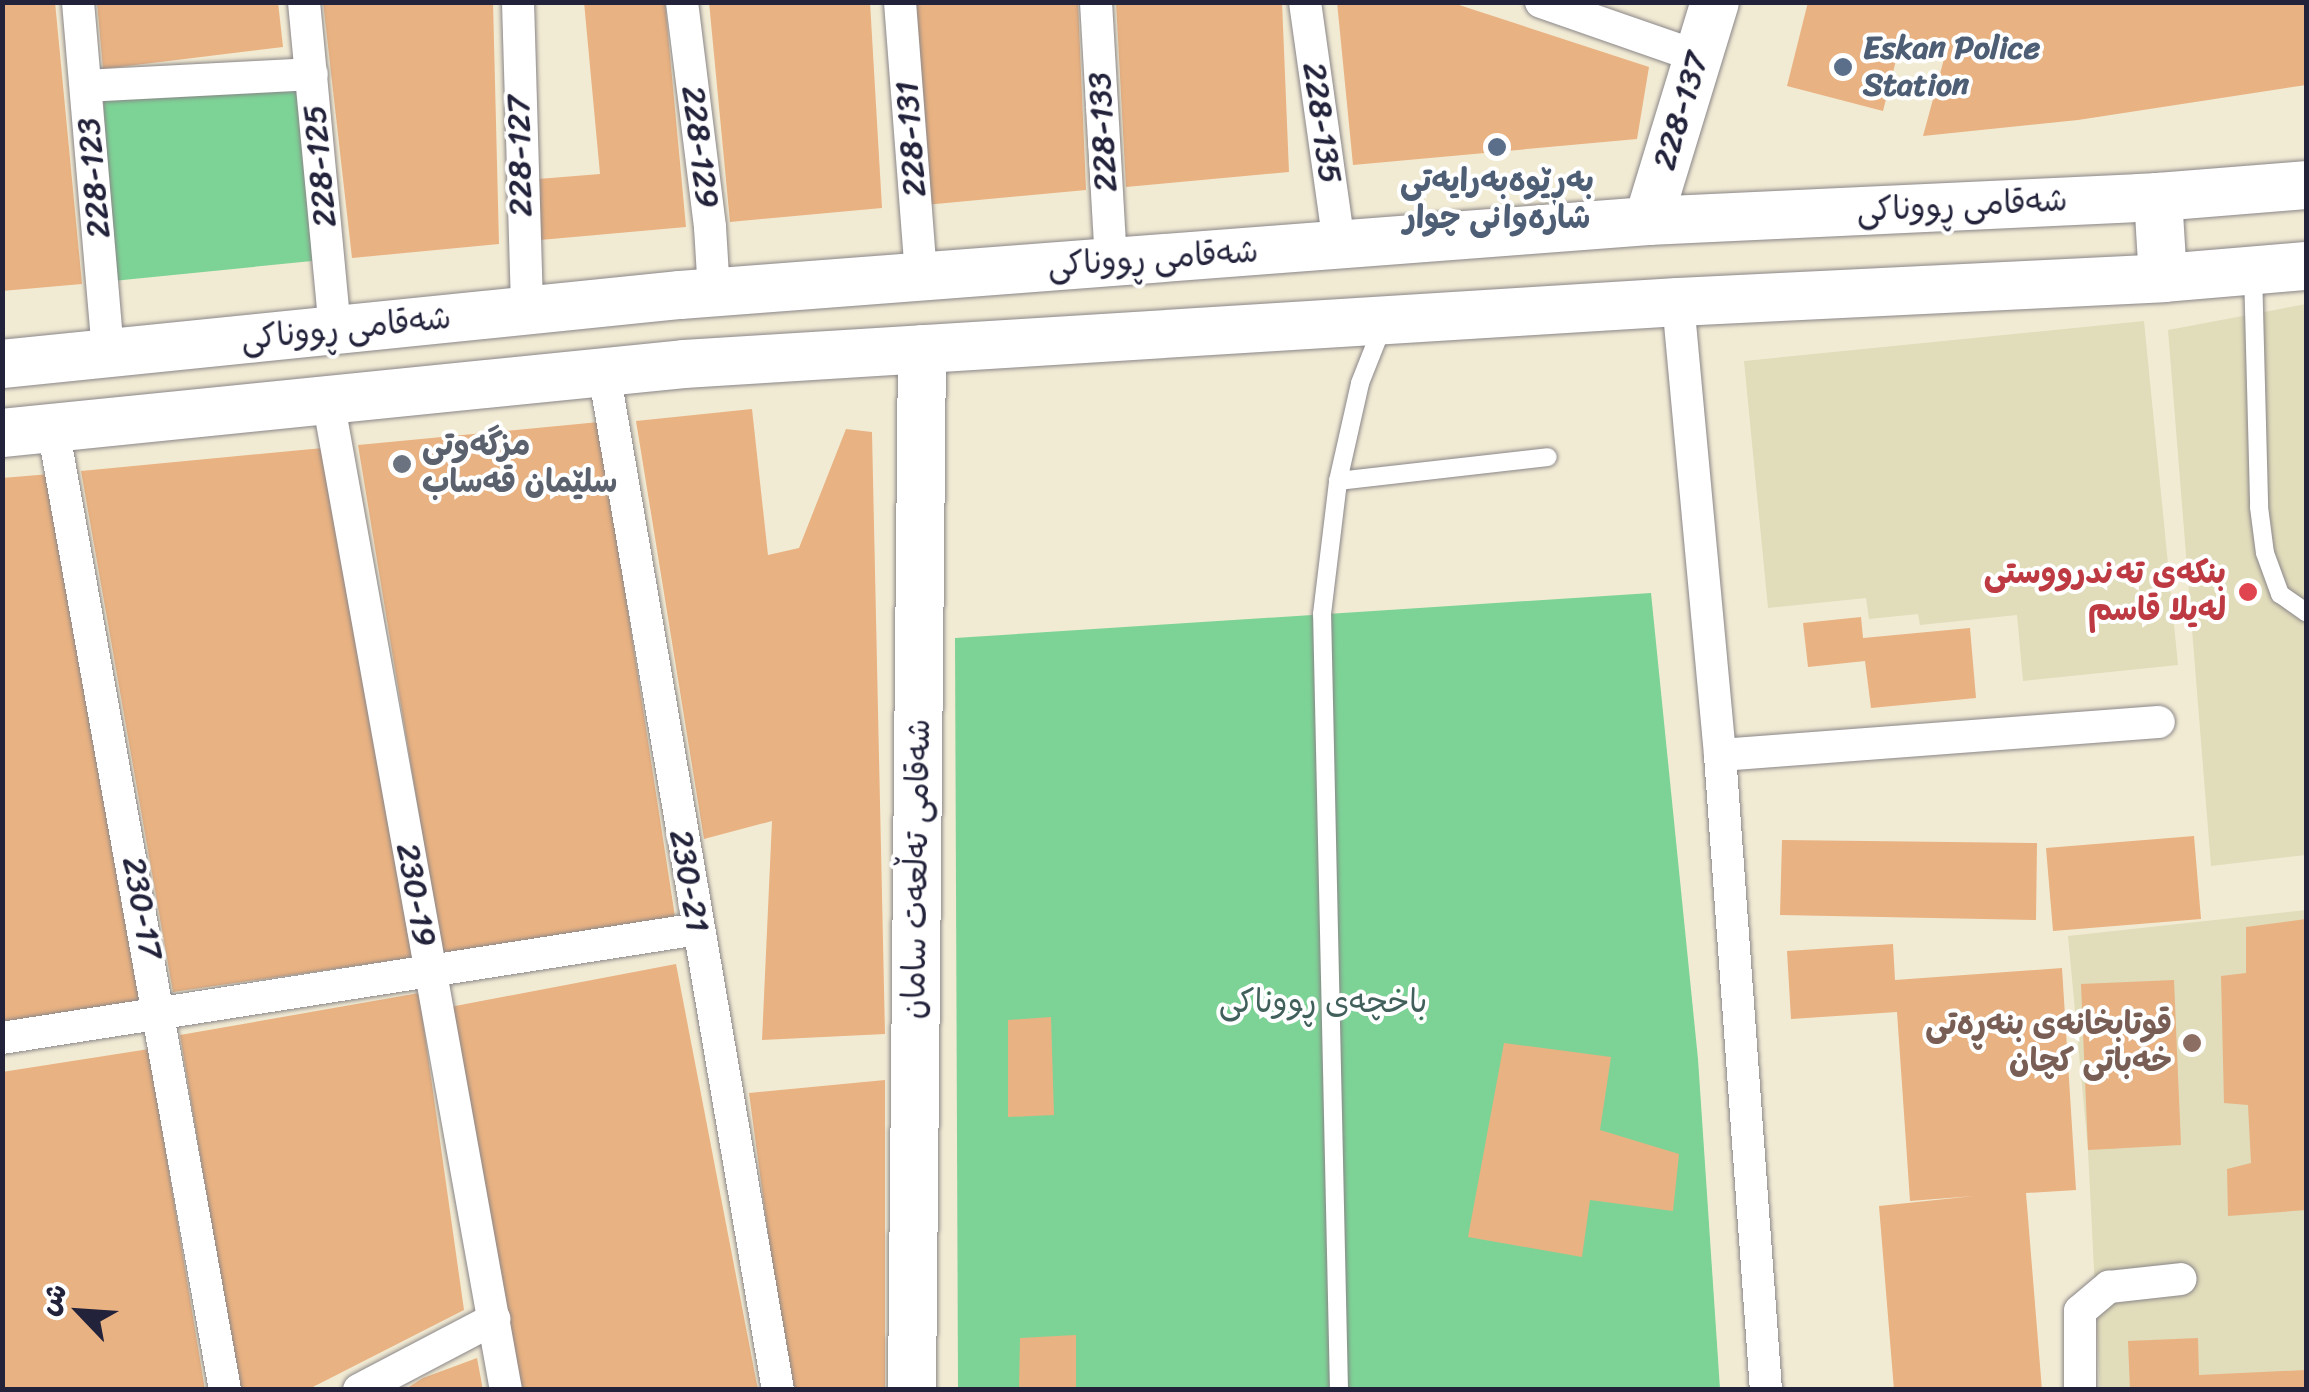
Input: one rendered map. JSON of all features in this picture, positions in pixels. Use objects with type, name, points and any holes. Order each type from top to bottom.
[{"type":"main road","name":"228-137","points":[[1648,221],[1715,2]]},
{"type":"main road","name":"شەقامی ڕووناکی","points":[[2,364],[526,310],[921,276],[1648,221],[2158,197],[2306,185]]},
{"type":"main road","points":[[2158,197],[2163,278]]},
{"type":"main road","points":[[2,433],[684,364],[1678,302],[2163,278],[2306,266]]},
{"type":"main road","points":[[684,364],[697,294]]},
{"type":"main road","name":"شەقامی تەڵعەت سامان","points":[[912,1390],[922,349]]},
{"type":"street","name":"228-123","points":[[78,2],[108,353]]},
{"type":"street","name":"228-125","points":[[304,2],[335,330]]},
{"type":"street","name":"228-127","points":[[518,2],[526,310]]},
{"type":"street","name":"228-129","points":[[682,2],[710,227],[697,294]]},
{"type":"street","name":"228-131","points":[[900,2],[921,276]]},
{"type":"street","name":"228-133","points":[[1096,2],[1111,262]]},
{"type":"street","name":"228-135","points":[[1304,2],[1339,244]]},
{"type":"street","points":[[1541,2],[1696,56]]},
{"type":"street","points":[[86,86],[312,74]]},
{"type":"street","points":[[1678,302],[1720,755],[1766,1390]]},
{"type":"street","name":"230-21","points":[[604,372],[778,1390]]},
{"type":"street","name":"230-19","points":[[328,400],[506,1390]]},
{"type":"street","name":"230-17","points":[[53,428],[162,1013],[225,1390]]},
{"type":"street","points":[[1720,755],[2158,722]]},
{"type":"street","points":[[2,1038],[698,929]]},
{"type":"street","points":[[2080,1390],[2080,1311],[2109,1287],[2181,1280]]},
{"type":"street","points":[[359,1390],[494,1319]]},
{"type":"lane","points":[[2253,270],[2259,507],[2265,552],[2280,594],[2306,612]]},
{"type":"lane","points":[[1339,1390],[1322,614],[1338,481],[1360,383],[1385,320]]},
{"type":"lane","points":[[1338,481],[1548,457]]},
{"type":"shaded area","name":"بنکەی تەندرووستی لەیلا قاسم","points":[[2306,304],[2306,855],[2211,866],[2168,330]]},
{"type":"shaded area","points":[[2144,321],[2178,665],[2023,681],[2017,615],[1920,625],[1918,614],[1869,619],[1866,598],[1768,608],[1744,361]]},
{"type":"shaded area","name":"قوتابخانەی بنەڕەتی خەباتی کچان","points":[[2306,910],[2306,1389],[2100,1389],[2088,1150],[2068,936]]},
{"type":"green space","points":[[303,81],[312,261],[113,281],[103,94]]},
{"type":"green space","name":"باخچەی ڕووناکی","points":[[1651,593],[1698,1059],[1720,1389],[958,1389],[955,638]]},
{"type":"building","points":[[2,2],[55,2],[82,284],[2,291]]},
{"type":"building","points":[[97,2],[278,2],[283,47],[103,69]]},
{"type":"building","points":[[323,2],[493,2],[499,244],[352,258]]},
{"type":"building","points":[[584,2],[665,2],[686,227],[540,240],[538,179],[600,174]]},
{"type":"building","points":[[709,2],[870,2],[882,208],[730,222]]},
{"type":"building","points":[[914,2],[1078,2],[1086,190],[925,205]]},
{"type":"building","points":[[1116,2],[1282,2],[1289,172],[1126,187]]},
{"type":"building","points":[[1337,2],[1450,2],[1649,67],[1637,139],[1353,165]]},
{"type":"building","points":[[1808,2],[2306,2],[2306,85],[2078,120],[1923,136],[1947,48],[1902,37],[1883,111],[1787,86]]},
{"type":"building","points":[[752,409],[768,555],[799,548],[846,429],[872,432],[885,1034],[762,1040],[772,821],[704,839],[636,421]]},
{"type":"building","points":[[599,422],[675,917],[442,954],[358,445]]},
{"type":"building","points":[[323,448],[417,957],[173,992],[81,471]]},
{"type":"building","points":[[50,474],[147,1004],[2,1023],[2,478]]},
{"type":"building","points":[[1861,617],[1863,638],[1970,628],[1976,698],[1871,708],[1865,661],[1808,667],[1803,623]]},
{"type":"building","points":[[2194,836],[2201,919],[2053,931],[2046,848]]},
{"type":"building","points":[[1782,840],[2037,843],[2036,920],[1780,915]]},
{"type":"building","points":[[2306,919],[2306,1210],[2228,1216],[2227,1169],[2251,1163],[2248,1105],[2224,1103],[2221,976],[2246,973],[2246,927]]},
{"type":"building","points":[[1893,944],[1895,980],[2062,968],[2076,1190],[2026,1193],[2042,1390],[1894,1390],[1879,1206],[1974,1196],[1910,1201],[1897,1012],[1791,1019],[1787,951]]},
{"type":"building","points":[[676,964],[758,1390],[518,1390],[450,1007]]},
{"type":"building","points":[[2174,980],[2181,1145],[2088,1150],[2081,984]]},
{"type":"building","points":[[419,993],[464,1310],[307,1390],[239,1390],[180,1035]]},
{"type":"building","points":[[1051,1017],[1054,1115],[1008,1117],[1008,1020]]},
{"type":"building","points":[[1504,1043],[1611,1057],[1600,1130],[1679,1154],[1673,1211],[1590,1200],[1582,1257],[1468,1237]]},
{"type":"building","points":[[149,1049],[205,1390],[2,1390],[2,1072]]},
{"type":"building","points":[[885,1080],[885,1390],[789,1390],[749,1093]]},
{"type":"building","points":[[1076,1335],[1076,1390],[1019,1390],[1020,1338]]},
{"type":"building","points":[[2198,1338],[2199,1375],[2306,1370],[2306,1390],[2130,1390],[2128,1341]]},
{"type":"building","points":[[477,1358],[483,1390],[404,1390],[423,1378]]},
{"type":"place","name":"Eskan Police Station","points":[[1843,67]]},
{"type":"place","name":"بەڕێوەبەرایەتی شارەوانی چوار","points":[[1497,147]]},
{"type":"place","name":"مزگەوتی سلێمان قەساب","points":[[402,464]]},
{"type":"place","name":"بنکەی تەندرووستی لەیلا قاسم","points":[[2248,592]]},
{"type":"place","name":"قوتابخانەی بنەڕەتی خەباتی کچان","points":[[2192,1043]]}]
